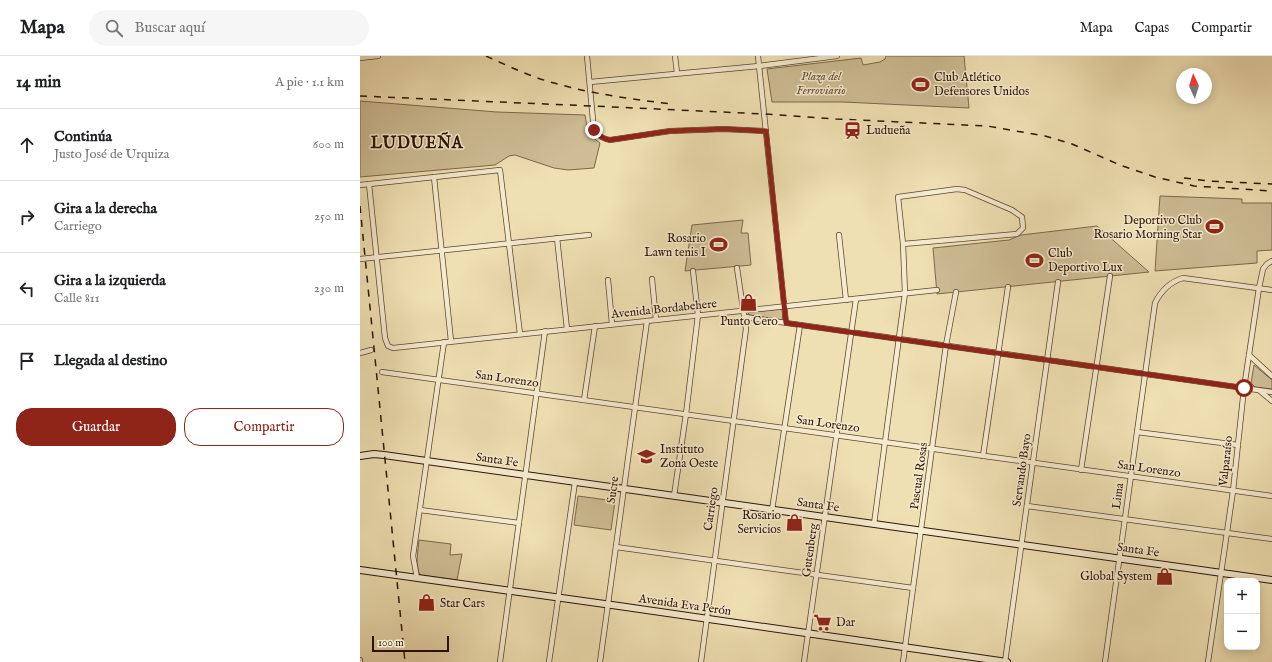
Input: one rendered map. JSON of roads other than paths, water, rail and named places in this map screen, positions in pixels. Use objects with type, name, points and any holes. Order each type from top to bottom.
[{"type":"main road","name":"Santa Fe","points":[[360,456],[381,455],[427,461],[1272,580]]},
{"type":"main road","name":"Avenida Eva Perón","points":[[360,570],[1006,662]]},
{"type":"street","points":[[360,58],[378,56]]},
{"type":"street","points":[[587,56],[594,130],[598,136],[604,139],[610,140],[670,131],[724,129],[766,131]]},
{"type":"street","points":[[675,56],[677,73]]},
{"type":"street","points":[[758,56],[786,323]]},
{"type":"street","points":[[590,82],[759,66],[837,56]]},
{"type":"street","points":[[360,185],[500,170],[520,334]]},
{"type":"street","points":[[434,177],[450,341]]},
{"type":"street","points":[[369,184],[377,257]]},
{"type":"street","points":[[874,524],[905,294],[903,244],[898,197],[957,189],[965,190],[1012,210],[1022,217],[1023,228],[1017,234],[903,244]]},
{"type":"street","points":[[360,259],[589,235]]},
{"type":"street","points":[[839,235],[846,300]]},
{"type":"street","points":[[557,238],[567,329]]},
{"type":"street","name":"Avenida Bordabehere","points":[[377,257],[385,338],[388,346],[393,348],[937,290]]},
{"type":"street","name":"Valparaíso","points":[[1208,662],[1222,573],[1233,491],[1244,388],[1259,288],[1262,269],[1270,262]]},
{"type":"street","name":"Carriego","points":[[701,662],[746,329],[737,268]]},
{"type":"street","points":[[674,496],[698,315],[693,271]]},
{"type":"street","points":[[1081,470],[1110,276]]},
{"type":"street","points":[[652,278],[656,320]]},
{"type":"street","name":"Lima","points":[[1105,662],[1155,303],[1166,288],[1175,280],[1184,278],[1259,288]]},
{"type":"street","points":[[608,280],[612,324]]},
{"type":"street","name":"Servando Bayo","points":[[1006,662],[1058,282]]},
{"type":"street","points":[[983,456],[997,353],[1008,287]]},
{"type":"street","points":[[1259,288],[1272,290]]},
{"type":"street","name":"Pascual Rosas","points":[[903,662],[946,346],[956,292]]},
{"type":"street","name":"Gutenberg","points":[[804,662],[856,299]]},
{"type":"street","points":[[745,317],[1272,392]]},
{"type":"street","name":"Sucre","points":[[600,662],[647,321]]},
{"type":"street","points":[[772,510],[800,325]]},
{"type":"street","points":[[584,400],[595,326]]},
{"type":"street","points":[[500,662],[546,331]]},
{"type":"street","points":[[417,578],[413,556],[444,342]]},
{"type":"street","points":[[360,353],[371,350]]},
{"type":"street","points":[[1249,355],[1272,376]]},
{"type":"street","name":"San Lorenzo","points":[[382,372],[1272,496]]},
{"type":"street","points":[[1259,390],[1272,401]]},
{"type":"street","points":[[1138,432],[1238,445]]},
{"type":"street","points":[[549,662],[575,482]]},
{"type":"street","points":[[1027,506],[1272,539]]},
{"type":"street","points":[[420,510],[519,523]]},
{"type":"street","points":[[616,547],[817,576],[913,588]]},
{"type":"railway","points":[[486,56],[545,81],[568,87],[612,96],[671,104]]},
{"type":"railway","points":[[360,96],[764,114],[987,126],[1045,136],[1072,144],[1120,165],[1155,177],[1194,186],[1272,191]]},
{"type":"railway","points":[[1184,178],[1208,181],[1272,184]]},
{"type":"railway","points":[[360,206],[405,662]]},
{"type":"place","name":"Club Atlético Defensores Unidos","points":[[921,84]]},
{"type":"place","name":"Ludueña","points":[[853,130]]},
{"type":"place","name":"Deportivo Club Rosario Morning Star","points":[[1215,227]]},
{"type":"place","name":"Rosario Lawn tenis I","points":[[719,245]]},
{"type":"place","name":"Club Deportivo Lux","points":[[1035,260]]},
{"type":"place","name":"Punto Cero","points":[[749,302]]},
{"type":"place","name":"Instituto Zona Oeste","points":[[647,456]]},
{"type":"place","name":"Rosario Servicios","points":[[794,522]]},
{"type":"place","name":"Global System","points":[[1165,576]]},
{"type":"place","name":"Star Cars","points":[[427,603]]},
{"type":"place","name":"Dar","points":[[823,622]]},
{"type":"district","name":"LUDUEÑA","points":[[417,144]]},
{"type":"park label","name":"Plaza del Ferroviario","points":[[821,83]]}]
